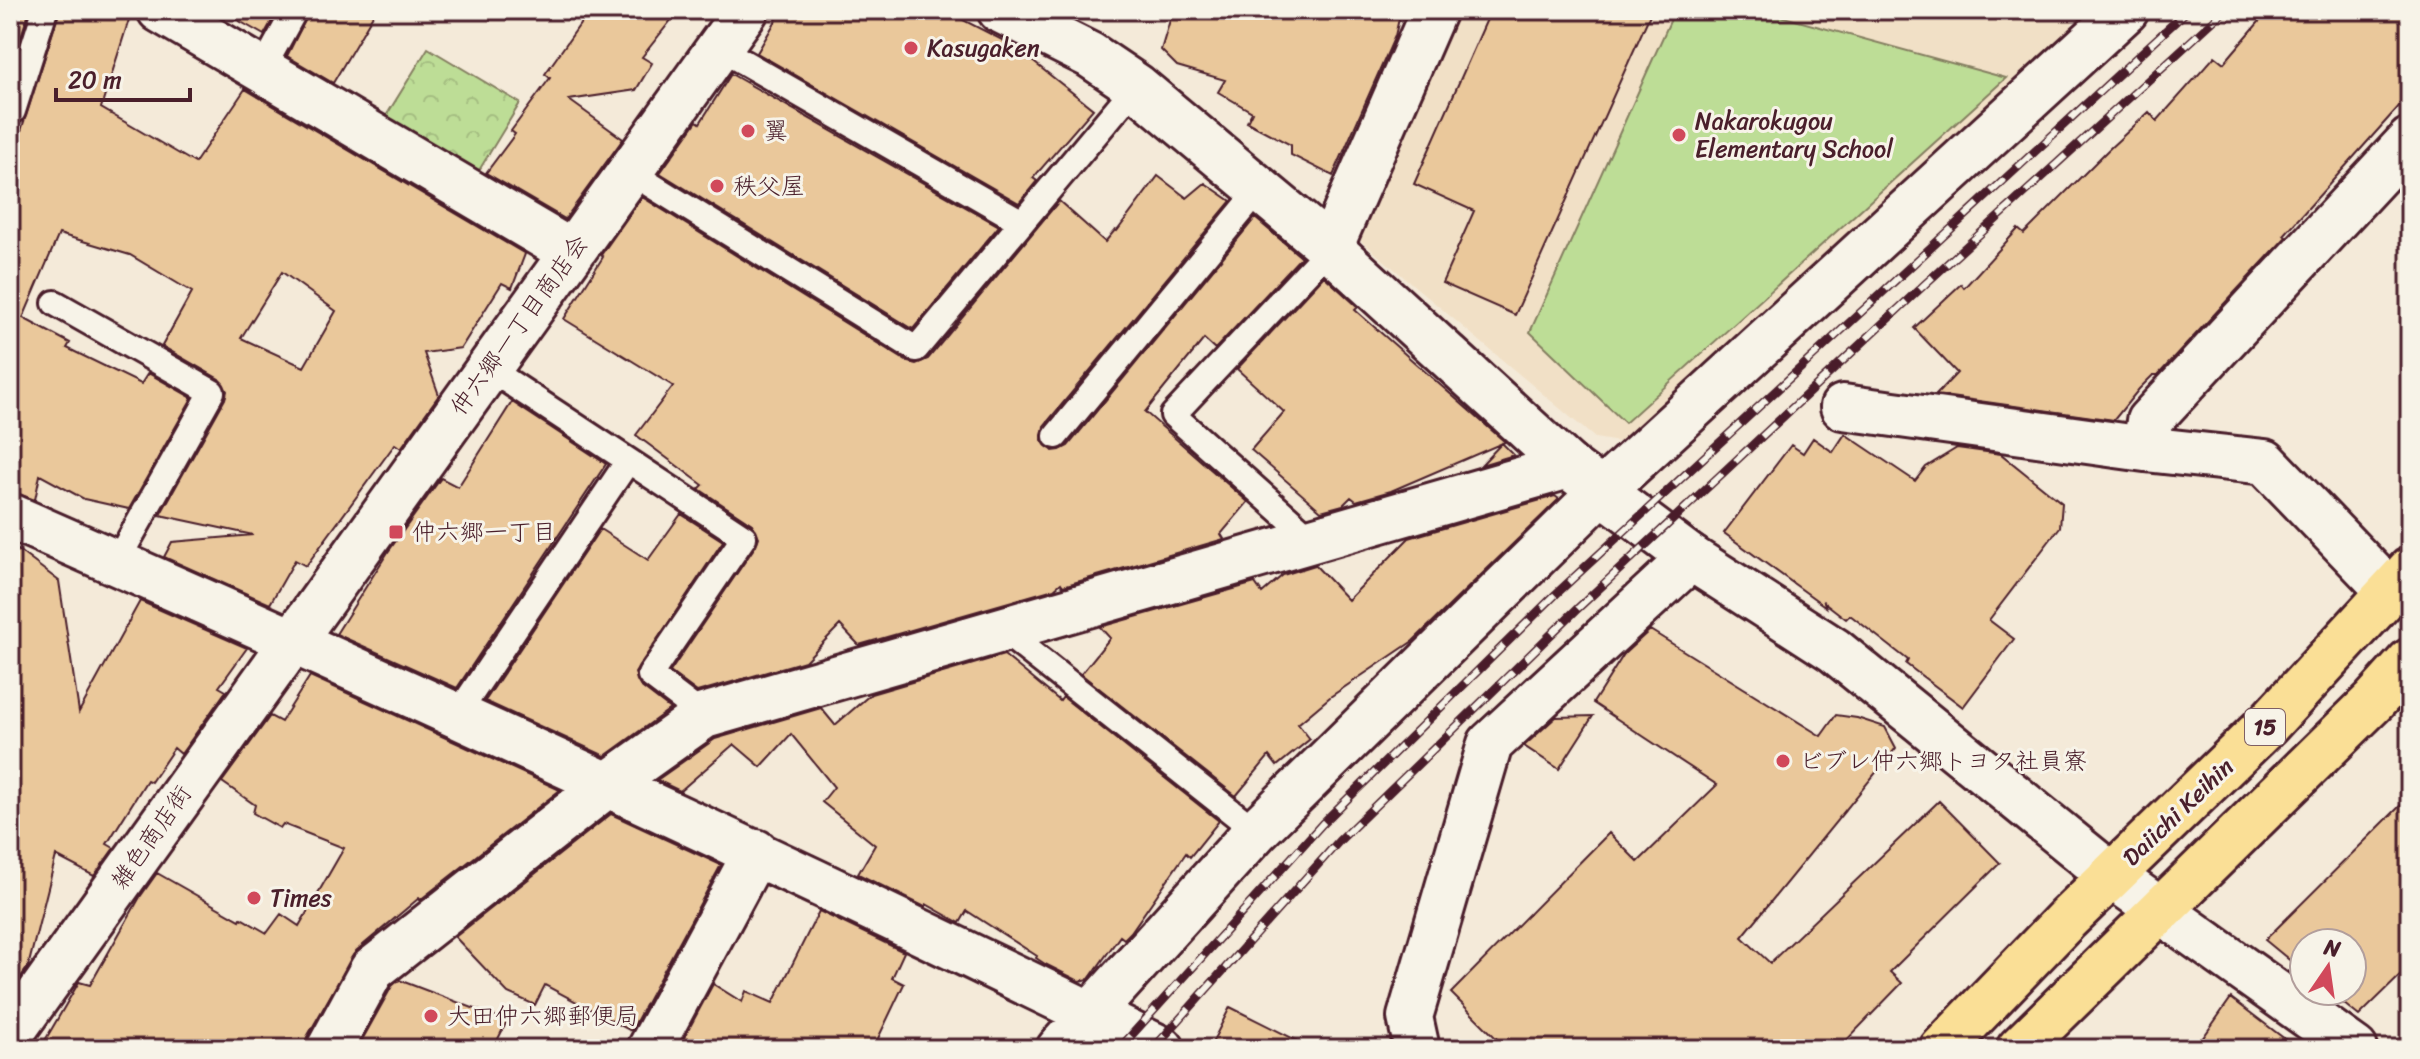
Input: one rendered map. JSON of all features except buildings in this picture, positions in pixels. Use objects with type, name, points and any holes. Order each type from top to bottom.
[{"type":"highway","name":"Daiichi Keihin","points":[[1942,1049],[2112,876],[2267,725],[2400,581]]},
{"type":"highway","name":"15","points":[[2019,1049],[2374,701],[2410,661]]},
{"type":"street","points":[[160,10],[571,252]]},
{"type":"street","name":"仲六郷一丁目商店会","points":[[292,639],[746,10]]},
{"type":"street","points":[[1000,10],[1090,55],[1136,86],[1330,248],[1585,478],[1691,558],[1834,650],[2112,876],[2355,1049]]},
{"type":"street","points":[[1330,248],[1434,10]]},
{"type":"street","points":[[1059,1049],[1093,1015],[1256,831],[1585,478],[2126,10]]},
{"type":"street","points":[[2145,449],[2149,421],[2410,140]]},
{"type":"street","points":[[1843,407],[2145,449],[2265,462],[2400,581]]},
{"type":"street","points":[[329,1049],[372,970],[607,785],[704,716],[1313,540],[1585,478]]},
{"type":"street","points":[[10,516],[292,639],[756,852],[1162,1049]]},
{"type":"street","points":[[1417,1049],[1410,1017],[1490,744],[1691,558]]},
{"type":"street","name":"雑色商店街","points":[[10,1035],[292,639]]},
{"type":"street","points":[[650,1049],[756,852]]},
{"type":"lane","points":[[13,111],[45,10]]},
{"type":"lane","points":[[262,70],[295,10]]},
{"type":"lane","points":[[719,48],[1022,222]]},
{"type":"lane","points":[[630,172],[916,349],[1136,86]]},
{"type":"lane","points":[[1056,436],[1260,189]]},
{"type":"lane","points":[[1313,540],[1173,415],[1330,248]]},
{"type":"lane","points":[[55,303],[212,392],[116,563]]},
{"type":"lane","points":[[488,368],[744,537],[650,675],[704,716]]},
{"type":"lane","points":[[457,715],[628,461]]},
{"type":"lane","points":[[1002,630],[1256,831]]},
{"type":"shaded area","name":"Nakarokugou Elementary School","points":[[1452,10],[2076,10],[2070,31],[2072,35],[1619,442],[1595,438],[1354,235]]},
{"type":"green space","points":[[1675,10],[1758,10],[2006,78],[1625,423],[1530,332]]},
{"type":"green space","points":[[428,48],[520,103],[475,177],[383,121]]},
{"type":"railway","points":[[1119,1049],[1322,824],[1556,594],[2188,10]]},
{"type":"railway","points":[[1153,1049],[1339,841],[1576,610],[1924,285],[2225,10]]},
{"type":"place","name":"Kasugaken","points":[[911,48]]},
{"type":"place","name":"翼","points":[[748,131]]},
{"type":"place","name":"Nakarokugou Elementary School","points":[[1679,135]]},
{"type":"place","name":"秩父屋","points":[[717,186]]},
{"type":"place","name":"仲六郷一丁目","points":[[396,532]]},
{"type":"place","name":"ビブレ仲六郷トヨタ社員寮","points":[[1783,761]]},
{"type":"place","name":"Times","points":[[254,898]]},
{"type":"place","name":"大田仲六郷郵便局","points":[[431,1016]]}]
